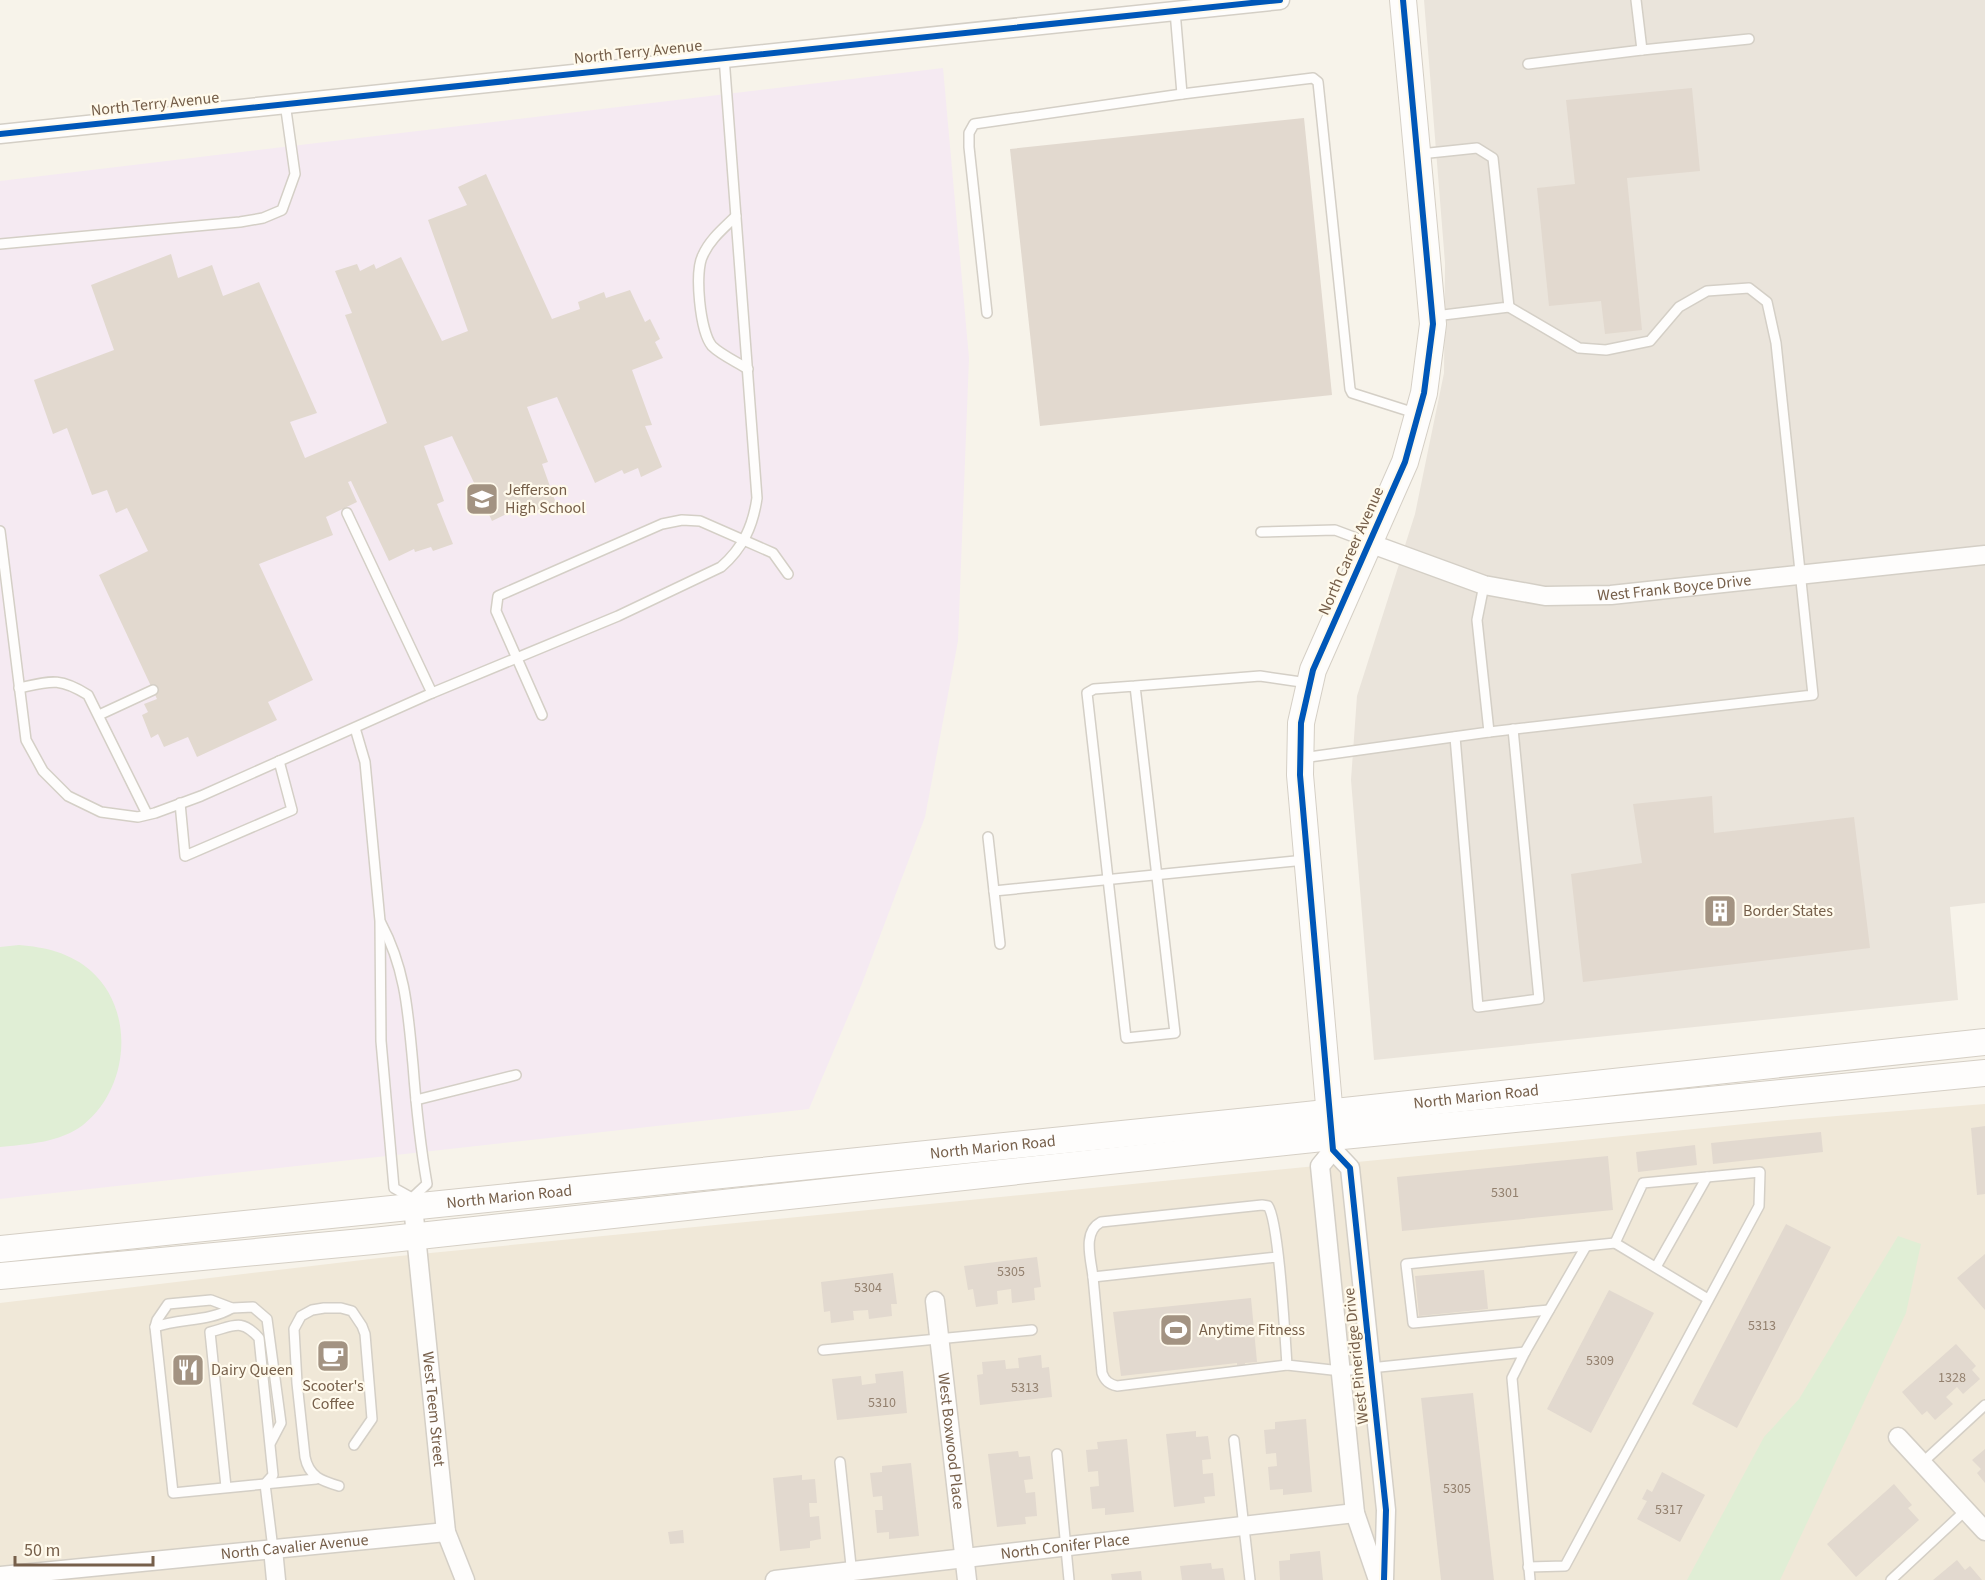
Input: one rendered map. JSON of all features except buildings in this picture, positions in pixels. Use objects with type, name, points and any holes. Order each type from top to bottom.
[{"type":"main road","name":"North Career Avenue","points":[[1331,1133],[1299,775],[1301,723],[1313,670],[1405,462],[1424,393],[1433,316],[1403,0]]},
{"type":"main road","name":"North Marion Road","points":[[0,1276],[635,1214],[1331,1133],[1985,1042]]},
{"type":"main road","name":"North Marion Road","points":[[0,1249],[331,1216],[412,1202],[1331,1133],[1985,1073]]},
{"type":"street","name":"North Terry Avenue","points":[[0,134],[1280,0]]},
{"type":"street","name":"West Frank Boyce Drive","points":[[1369,543],[1484,585],[1545,596],[1611,595],[1985,555]]},
{"type":"street","name":"West Pineridge Drive","points":[[1331,1133],[1350,1168],[1386,1510],[1384,1580]]},
{"type":"street","name":"West Pineridge Drive","points":[[1331,1133],[1320,1166],[1355,1513],[1378,1580]]},
{"type":"street","name":"West Teem Street","points":[[412,1202],[446,1532],[465,1580]]},
{"type":"street","name":"West Boxwood Place","points":[[935,1301],[966,1580]]},
{"type":"street","points":[[1898,1437],[1985,1531]]},
{"type":"street","name":"North Conifer Place","points":[[775,1580],[852,1576],[964,1558],[1355,1513]]},
{"type":"street","name":"North Cavalier Avenue","points":[[1,1578],[446,1532]]},
{"type":"street","points":[[273,1549],[276,1580]]},
{"type":"lane","points":[[1636,0],[1642,50]]},
{"type":"lane","points":[[1175,11],[1182,94]]},
{"type":"lane","points":[[1528,64],[1749,39]]},
{"type":"lane","points":[[0,531],[26,740],[44,771],[68,796],[101,812],[138,817],[201,796],[432,693],[517,660],[618,616],[721,567],[732,558],[745,540],[754,517],[757,498],[724,57]]},
{"type":"lane","points":[[987,313],[969,147],[969,133],[974,124],[1313,78],[1318,82],[1350,389],[1352,393],[1418,414]]},
{"type":"lane","points":[[0,244],[240,222],[263,218],[282,210],[295,174],[285,104]]},
{"type":"lane","points":[[1418,154],[1477,148],[1493,158],[1509,307]]},
{"type":"lane","points":[[736,216],[710,242],[701,258],[699,268],[702,320],[706,336],[713,347],[748,369]]},
{"type":"lane","points":[[1300,758],[1513,729],[1813,695],[1776,344],[1767,302],[1749,288],[1707,291],[1679,307],[1650,341],[1606,350],[1578,348],[1509,307],[1433,316]]},
{"type":"lane","points":[[347,513],[432,693]]},
{"type":"lane","points":[[542,715],[496,611],[498,596],[662,525],[682,520],[700,521],[773,553],[788,574]]},
{"type":"lane","points":[[1261,532],[1335,530],[1369,543]]},
{"type":"lane","points":[[1484,585],[1477,620],[1489,732]]},
{"type":"lane","points":[[1135,686],[1175,1033],[1126,1038],[1087,693],[1095,689],[1260,676],[1310,683]]},
{"type":"lane","points":[[19,688],[50,681],[70,684],[88,695],[147,814]]},
{"type":"lane","points":[[99,715],[153,690]]},
{"type":"lane","points":[[355,728],[365,762],[380,921],[381,1041],[394,1188],[412,1202],[427,1184],[406,995],[393,946],[380,921]]},
{"type":"lane","points":[[1455,737],[1478,1007],[1539,999],[1513,729]]},
{"type":"lane","points":[[180,803],[186,856],[292,810],[279,762]]},
{"type":"lane","points":[[988,837],[1000,944]]},
{"type":"lane","points":[[994,891],[1308,860]]},
{"type":"lane","points":[[416,1100],[516,1075]]},
{"type":"lane","points":[[1528,1567],[1565,1566],[1759,1206],[1760,1172],[1643,1183],[1615,1243]]},
{"type":"lane","points":[[1656,1267],[1707,1177]]},
{"type":"lane","points":[[1287,1365],[1274,1221],[1268,1206],[1262,1204],[1101,1222],[1094,1226],[1089,1238],[1102,1373],[1104,1379],[1117,1386],[1287,1365],[1341,1371],[1525,1352]]},
{"type":"lane","points":[[1549,1310],[1413,1323],[1406,1264],[1585,1248],[1615,1243],[1708,1299]]},
{"type":"lane","points":[[1530,1580],[1512,1378],[1585,1248]]},
{"type":"lane","points":[[1093,1277],[1277,1257]]},
{"type":"lane","points":[[232,1308],[210,1300],[168,1304],[157,1320],[155,1327],[173,1493],[316,1479],[339,1486]]},
{"type":"lane","points":[[155,1327],[220,1315],[232,1308],[253,1306],[267,1318],[281,1423],[271,1442]]},
{"type":"lane","points":[[316,1479],[307,1466],[305,1457],[294,1335],[294,1329],[301,1316],[312,1310],[341,1308],[352,1311],[362,1326],[372,1419],[354,1445]]},
{"type":"lane","points":[[226,1487],[210,1332],[240,1324],[250,1327],[259,1338],[271,1442],[273,1475],[265,1484],[273,1549]]},
{"type":"lane","points":[[823,1350],[1032,1330]]},
{"type":"lane","points":[[1922,1463],[1985,1405]]},
{"type":"lane","points":[[1234,1440],[1250,1580]]},
{"type":"lane","points":[[1057,1454],[1069,1580]]},
{"type":"lane","points":[[840,1462],[852,1576]]},
{"type":"lane","points":[[1891,1580],[1966,1510]]},
{"type":"shaded area","points":[[1424,0],[1985,0],[1985,903],[1950,907],[1958,1000],[1374,1060],[1351,780],[1357,696],[1415,514],[1444,373],[1445,263]]},
{"type":"shaded area","name":"Jefferson High School","points":[[943,68],[969,358],[958,641],[925,817],[861,986],[809,1109],[0,1199],[0,181]]},
{"type":"shaded area","points":[[1985,1104],[1985,1580],[0,1580],[0,1303],[379,1258],[1775,1121]]},
{"type":"green space","points":[[19,945],[38,947],[66,955],[91,971],[105,988],[115,1007],[120,1028],[121,1050],[118,1071],[110,1091],[98,1110],[83,1125],[54,1139],[0,1147],[0,947]]},
{"type":"green space","points":[[1898,1236],[1921,1244],[1906,1313],[1780,1580],[1687,1580],[1764,1437],[1799,1399]]},
{"type":"cycle path","points":[[0,134],[1280,0]]},
{"type":"cycle path","points":[[1384,1580],[1386,1510],[1350,1168],[1333,1150],[1300,775],[1301,723],[1313,670],[1405,462],[1424,393],[1433,324],[1403,0]]},
{"type":"place","name":"Jefferson High School","points":[[482,499]]},
{"type":"place","name":"Border States","points":[[1720,911]]},
{"type":"place","name":"Anytime Fitness","points":[[1176,1330]]},
{"type":"place","name":"Scooter's Coffee","points":[[333,1356]]},
{"type":"place","name":"Dairy Queen","points":[[188,1370]]}]
